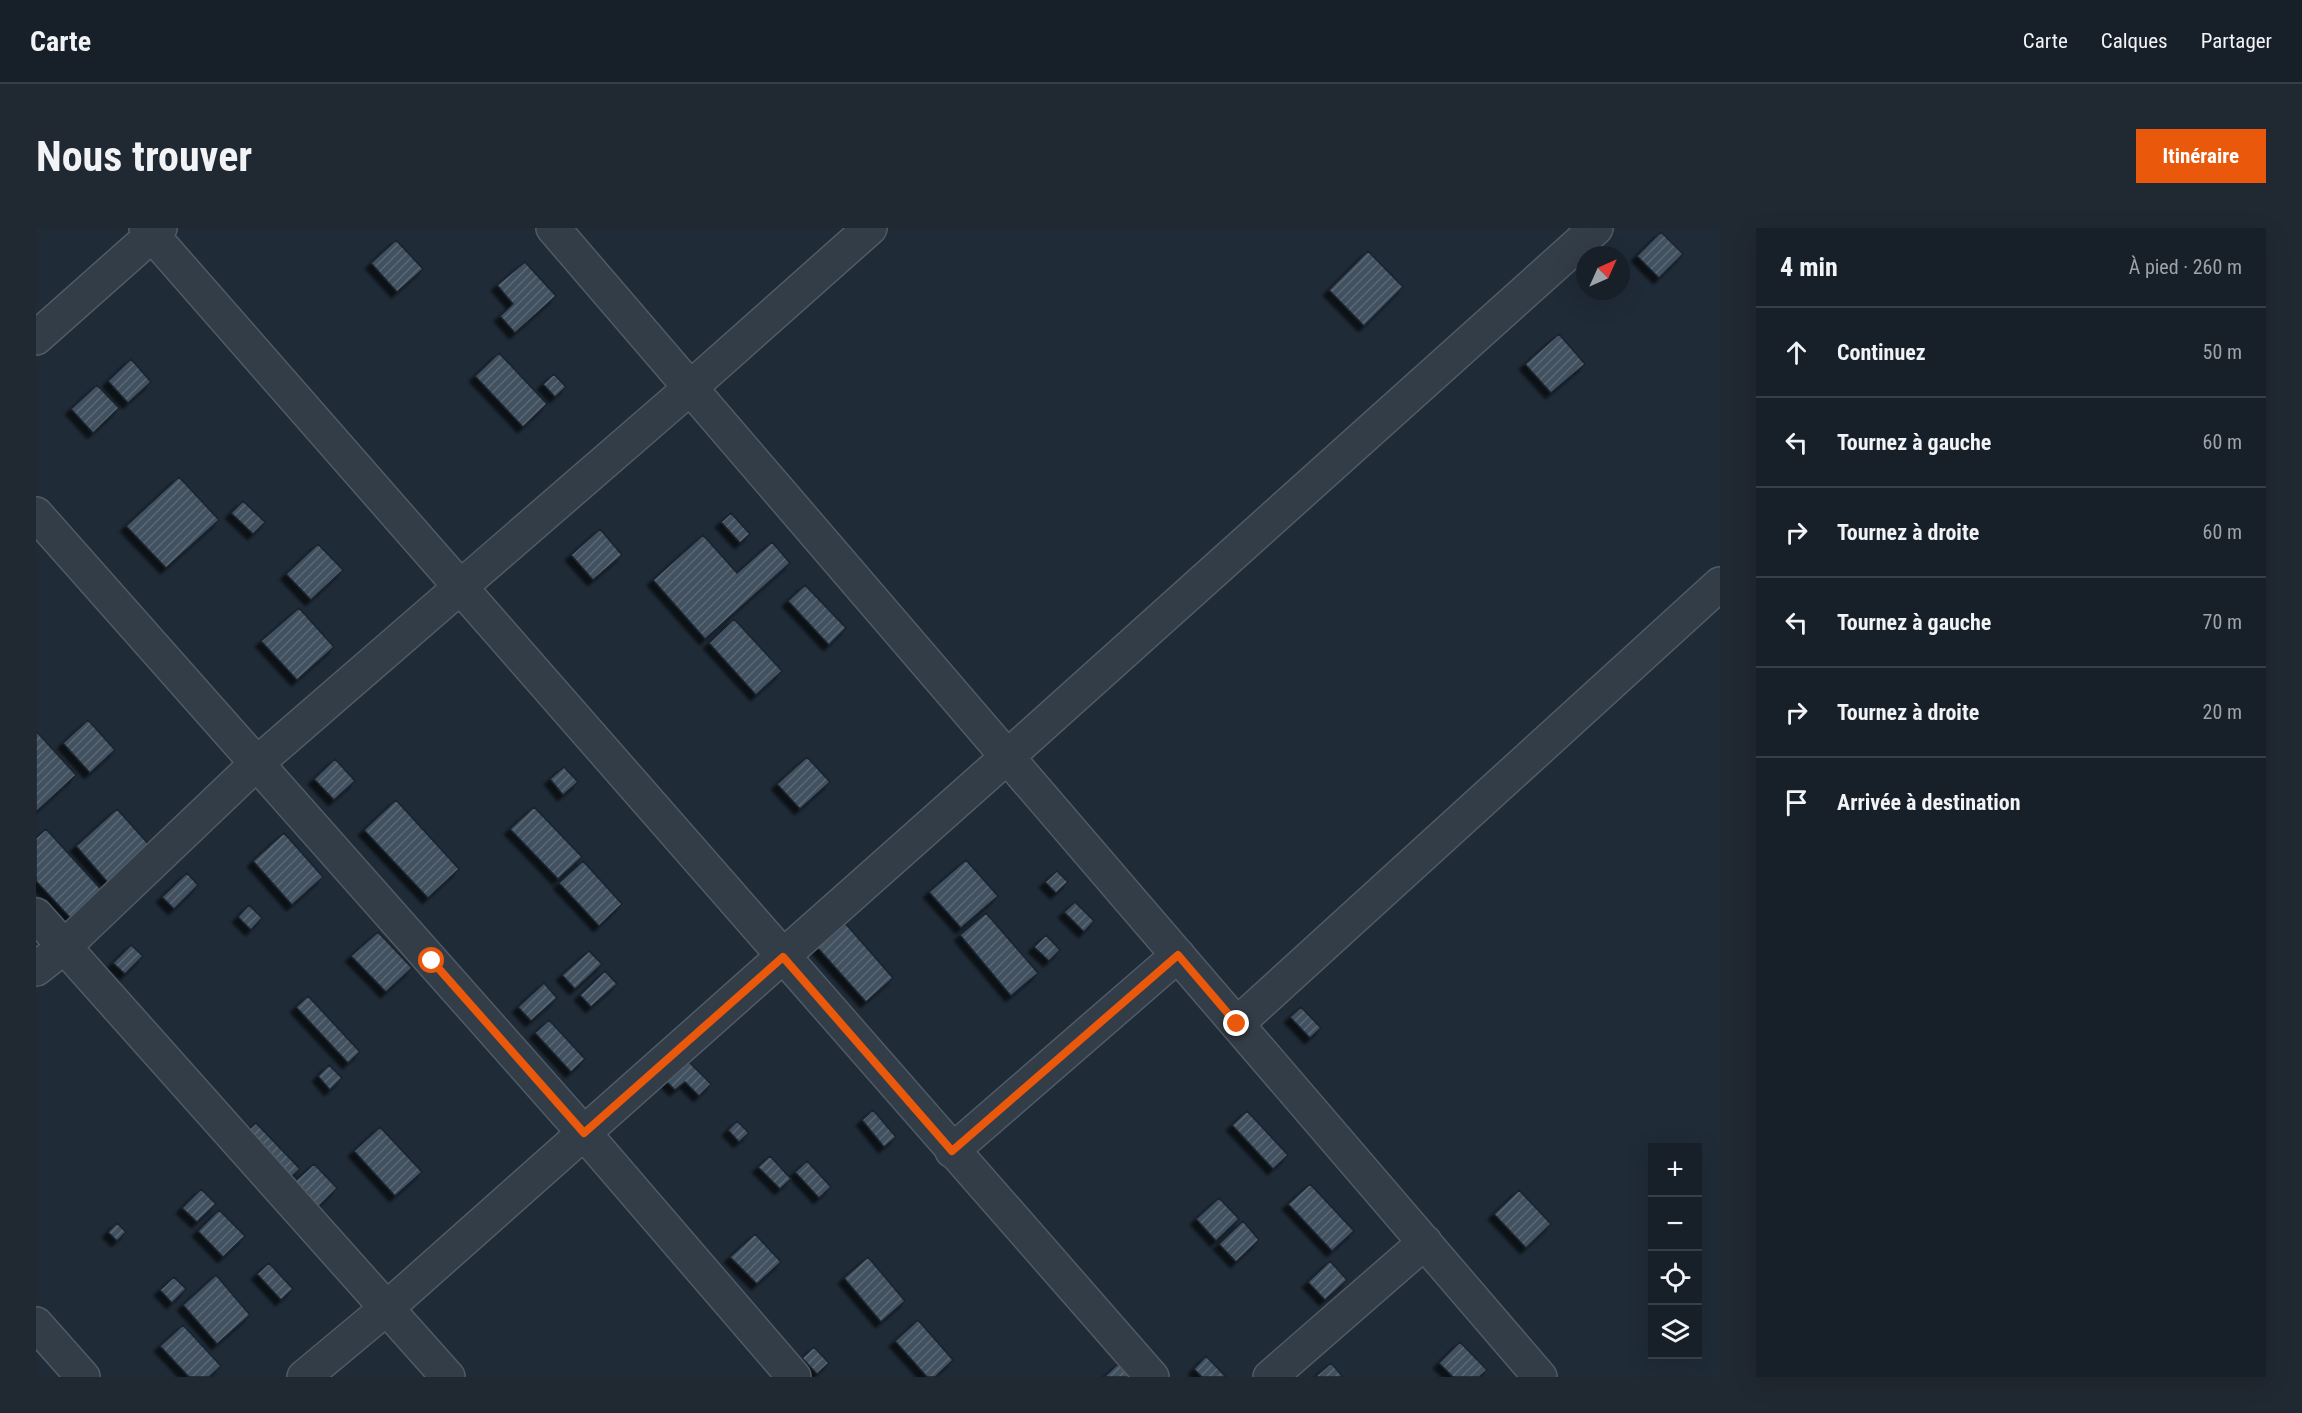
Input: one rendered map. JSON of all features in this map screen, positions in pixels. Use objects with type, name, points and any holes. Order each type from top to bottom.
[{"type":"street","points":[[553,228],[1540,1377]]},
{"type":"street","points":[[36,969],[64,947],[256,764],[690,388],[870,228]]},
{"type":"street","points":[[304,1377],[388,1308],[783,957],[1596,228]]},
{"type":"street","points":[[36,338],[153,230],[460,587],[1152,1377]]},
{"type":"street","points":[[36,514],[584,1133],[794,1377]]},
{"type":"street","points":[[1237,1024],[1720,584]]},
{"type":"street","points":[[36,915],[448,1377]]},
{"type":"street","points":[[952,1151],[1178,955]]},
{"type":"street","points":[[1270,1377],[1425,1242]]},
{"type":"street","points":[[36,1324],[83,1377]]},
{"type":"building","points":[[1661,232],[1683,254],[1659,278],[1637,256]]},
{"type":"building","points":[[396,240],[423,269],[397,292],[371,263]]},
{"type":"building","points":[[1368,251],[1403,287],[1364,326],[1329,290]]},
{"type":"building","points":[[525,262],[556,296],[515,333],[500,316],[513,304],[497,285]]},
{"type":"building","points":[[1559,334],[1585,364],[1551,393],[1525,364]]},
{"type":"building","points":[[499,353],[547,404],[523,427],[475,376]]},
{"type":"building","points":[[131,359],[151,382],[128,403],[108,381]]},
{"type":"building","points":[[554,374],[566,387],[555,397],[543,384]]},
{"type":"building","points":[[97,385],[119,408],[93,433],[71,409]]},
{"type":"building","points":[[179,477],[219,520],[166,568],[126,526]]},
{"type":"building","points":[[243,501],[265,522],[253,534],[231,513]]},
{"type":"building","points":[[731,513],[750,534],[740,543],[721,522]]},
{"type":"building","points":[[600,529],[622,555],[593,580],[571,555]]},
{"type":"building","points":[[703,535],[737,573],[772,542],[790,563],[705,639],[653,580]]},
{"type":"building","points":[[318,544],[343,570],[311,600],[286,574]]},
{"type":"building","points":[[805,585],[846,628],[829,645],[788,601]]},
{"type":"building","points":[[299,608],[334,647],[297,680],[261,641]]},
{"type":"building","points":[[734,619],[782,671],[756,695],[709,643]]},
{"type":"building","points":[[88,720],[115,750],[90,773],[63,743]]},
{"type":"building","points":[[36,731],[76,775],[36,812]]},
{"type":"building","points":[[807,757],[830,782],[800,809],[777,784]]},
{"type":"building","points":[[335,759],[355,781],[334,800],[314,779]]},
{"type":"building","points":[[564,767],[578,782],[563,795],[550,779]]},
{"type":"building","points":[[396,800],[459,869],[428,898],[364,830]]},
{"type":"building","points":[[534,807],[582,857],[558,879],[510,829]]},
{"type":"building","points":[[117,809],[152,848],[110,885],[76,846]]},
{"type":"building","points":[[46,829],[107,896],[77,925],[36,881],[36,838]]},
{"type":"building","points":[[284,833],[323,877],[292,905],[253,861]]},
{"type":"building","points":[[966,860],[998,896],[961,928],[929,892]]},
{"type":"building","points":[[583,861],[622,904],[599,926],[559,883]]},
{"type":"building","points":[[1057,871],[1068,882],[1056,893],[1045,882]]},
{"type":"building","points":[[187,873],[198,885],[174,909],[162,897]]},
{"type":"building","points":[[1075,902],[1094,921],[1084,932],[1064,912]]},
{"type":"building","points":[[249,905],[262,918],[251,930],[238,917]]},
{"type":"building","points":[[986,913],[1038,973],[1011,996],[960,935]]},
{"type":"building","points":[[845,923],[893,978],[866,1002],[817,947]]},
{"type":"building","points":[[378,932],[412,968],[386,992],[351,956]]},
{"type":"building","points":[[1046,935],[1060,950],[1049,961],[1034,947]]},
{"type":"building","points":[[131,945],[143,956],[125,974],[113,963]]},
{"type":"building","points":[[589,951],[602,964],[575,989],[562,975]]},
{"type":"building","points":[[605,971],[617,984],[591,1007],[580,995]]},
{"type":"building","points":[[544,983],[557,998],[531,1021],[518,1007]]},
{"type":"building","points":[[308,996],[360,1052],[348,1063],[296,1007]]},
{"type":"building","points":[[1301,1007],[1321,1028],[1310,1038],[1290,1017]]},
{"type":"building","points":[[549,1020],[585,1059],[571,1072],[535,1033]]},
{"type":"building","points":[[686,1059],[711,1084],[699,1096],[685,1082],[675,1090],[665,1080]]},
{"type":"building","points":[[329,1065],[342,1078],[330,1090],[318,1076]]},
{"type":"building","points":[[873,1110],[896,1137],[884,1147],[862,1120]]},
{"type":"building","points":[[1247,1111],[1288,1155],[1273,1169],[1232,1125]]},
{"type":"building","points":[[737,1121],[749,1133],[739,1142],[728,1130]]},
{"type":"building","points":[[256,1123],[300,1169],[288,1180],[244,1134]]},
{"type":"building","points":[[380,1127],[422,1172],[395,1196],[354,1151]]},
{"type":"building","points":[[770,1156],[791,1179],[780,1189],[758,1167]]},
{"type":"building","points":[[807,1161],[831,1187],[819,1198],[795,1172]]},
{"type":"building","points":[[314,1164],[337,1188],[315,1210],[291,1185]]},
{"type":"building","points":[[1310,1184],[1354,1231],[1332,1251],[1288,1204]]},
{"type":"building","points":[[201,1189],[216,1204],[197,1222],[182,1208]]},
{"type":"building","points":[[1519,1190],[1551,1224],[1526,1248],[1494,1214]]},
{"type":"building","points":[[1219,1198],[1239,1219],[1216,1241],[1196,1219]]},
{"type":"building","points":[[219,1210],[245,1236],[223,1257],[198,1231]]},
{"type":"building","points":[[1243,1221],[1259,1240],[1236,1262],[1219,1244]]},
{"type":"building","points":[[117,1223],[126,1232],[117,1241],[108,1232]]},
{"type":"building","points":[[755,1234],[781,1262],[757,1284],[730,1257]]},
{"type":"building","points":[[868,1257],[905,1301],[881,1322],[844,1278]]},
{"type":"building","points":[[1330,1261],[1347,1280],[1325,1300],[1308,1282]]},
{"type":"building","points":[[269,1263],[293,1289],[281,1300],[257,1274]]},
{"type":"building","points":[[216,1275],[250,1315],[217,1344],[183,1305]]},
{"type":"building","points":[[174,1277],[186,1289],[172,1303],[160,1290]]},
{"type":"building","points":[[918,1320],[953,1360],[935,1377],[927,1377],[895,1341]]},
{"type":"building","points":[[183,1325],[221,1366],[209,1377],[189,1377],[160,1346]]},
{"type":"building","points":[[1460,1342],[1487,1370],[1479,1377],[1453,1377],[1439,1363]]},
{"type":"building","points":[[814,1347],[829,1363],[817,1374],[802,1358]]},
{"type":"building","points":[[1206,1356],[1226,1377],[1202,1377],[1194,1369]]},
{"type":"building","points":[[1331,1363],[1343,1377],[1315,1377]]},
{"type":"building","points":[[1118,1364],[1130,1377],[1104,1377]]},
{"type":"route","points":[[432,961],[584,1133],[783,957],[952,1151],[1178,955],[1237,1024]]}]
